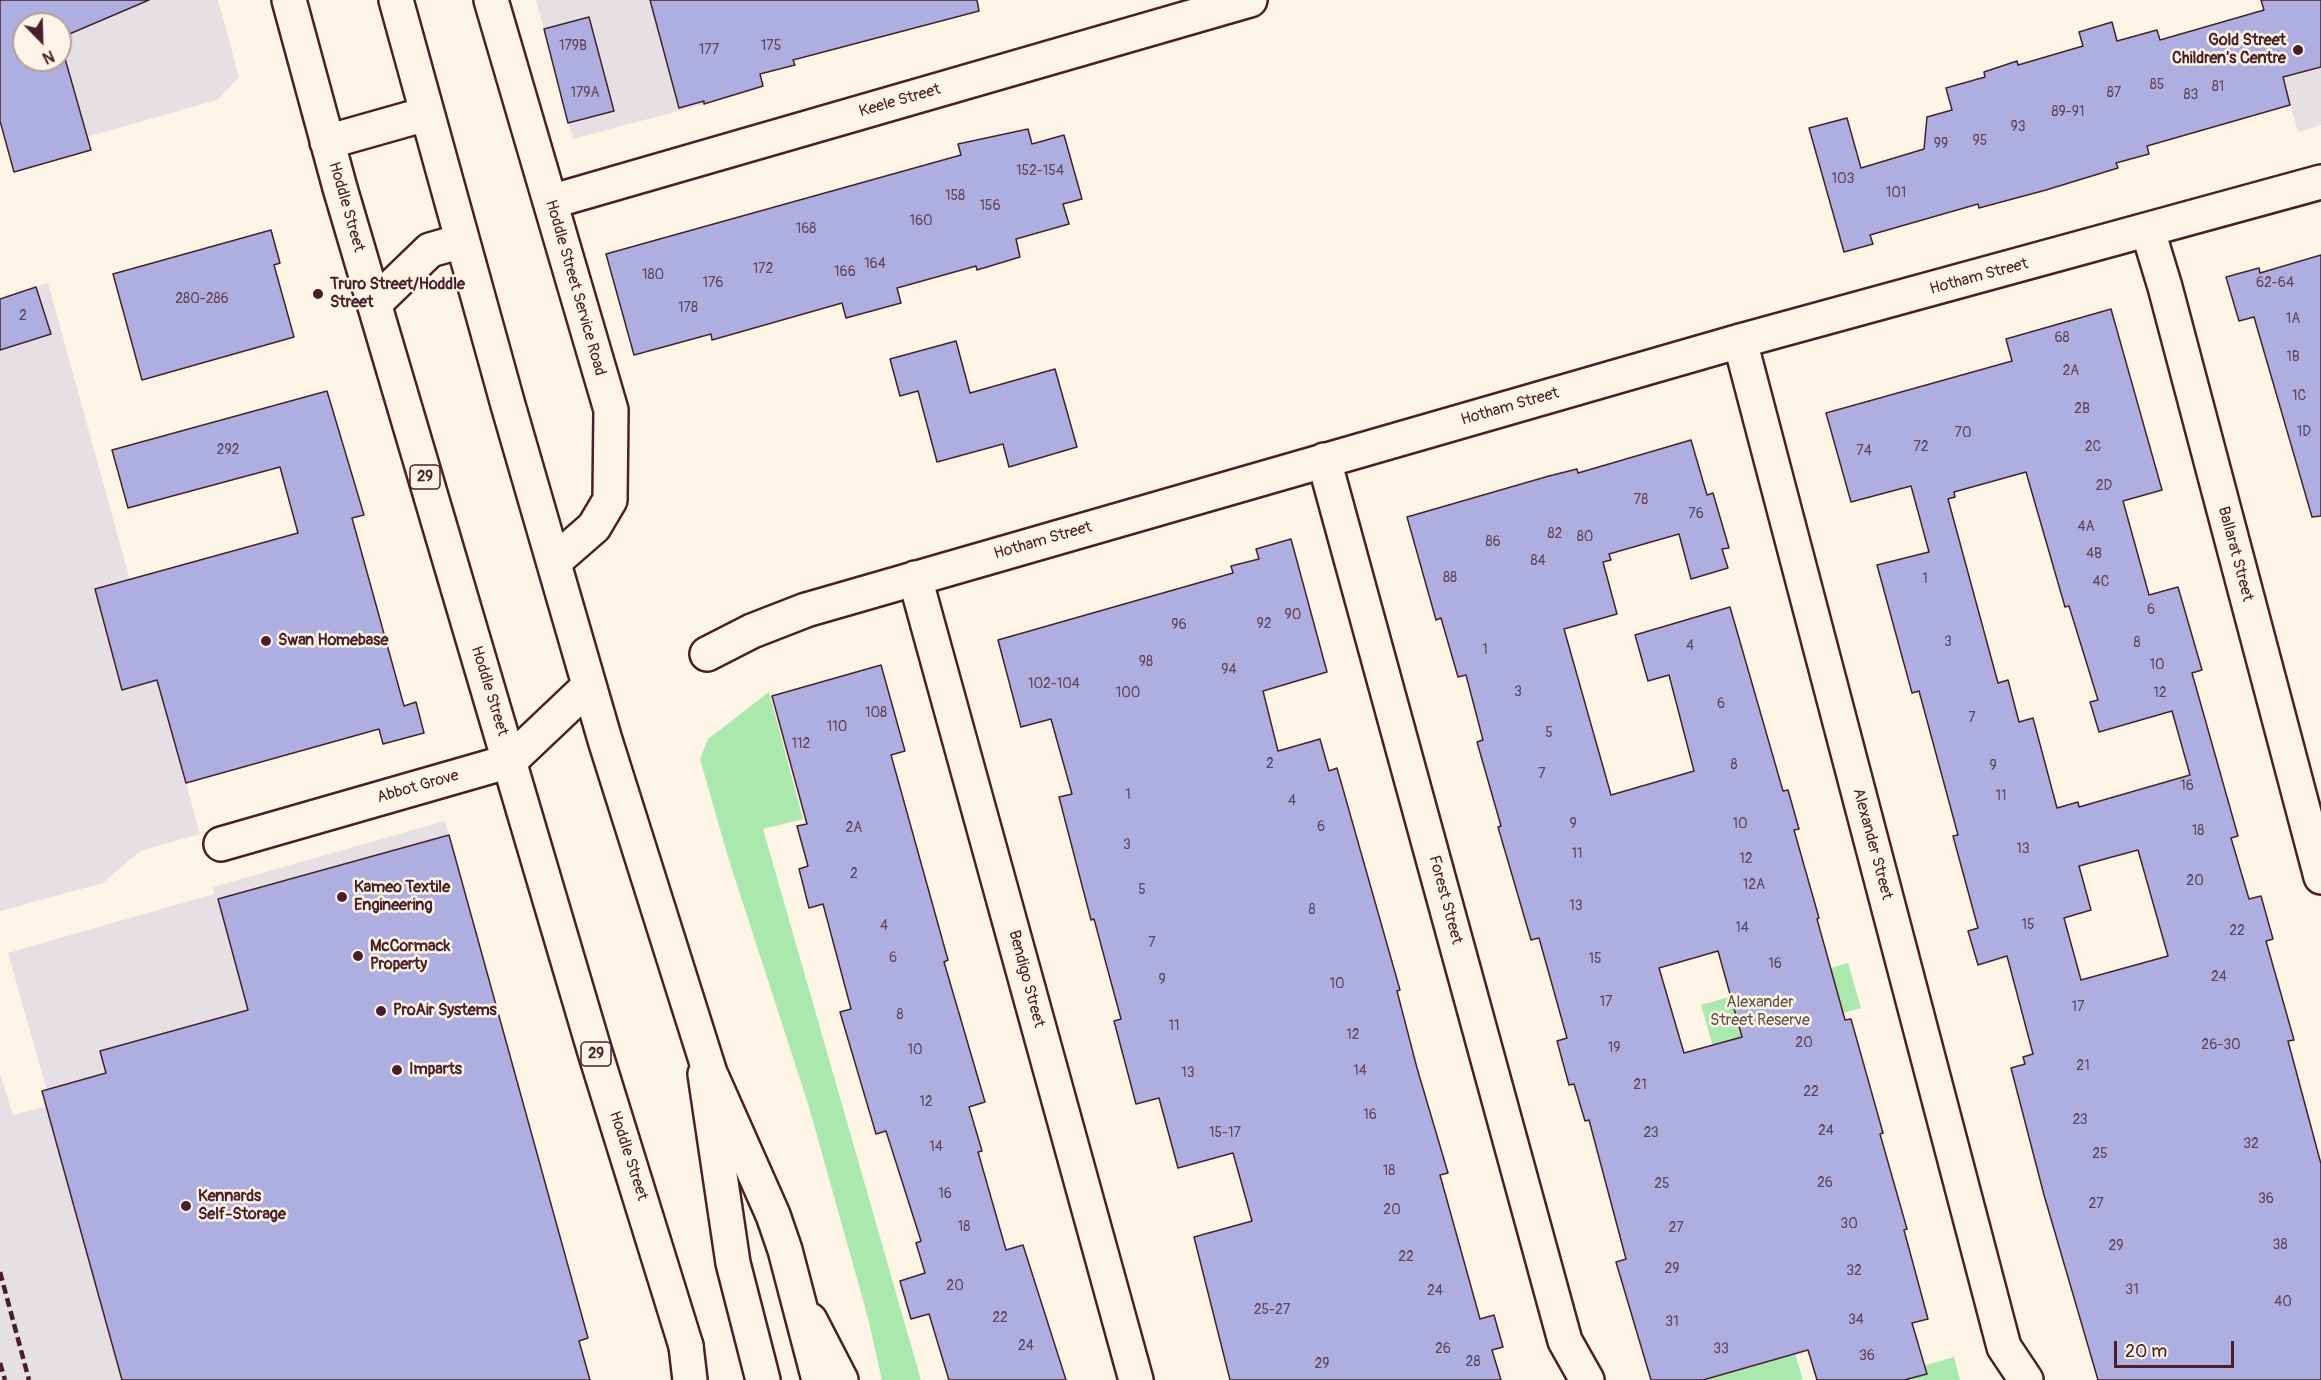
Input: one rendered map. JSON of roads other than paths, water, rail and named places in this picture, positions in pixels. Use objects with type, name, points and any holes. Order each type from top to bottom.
[{"type":"main road","name":"Hoddle Street","points":[[289,0],[374,304],[594,1049],[686,1346],[692,1380]]},
{"type":"main road","points":[[396,0],[426,114],[589,686],[700,1043],[720,1097],[774,1215],[819,1380]]},
{"type":"main road","name":"Hoddle Street Service Road","points":[[491,0],[611,410],[610,500],[594,527],[555,561]]},
{"type":"main road","name":"Keele Street","points":[[550,202],[1250,0]]},
{"type":"main road","points":[[327,142],[426,114]]},
{"type":"main road","name":"Hotham Street","points":[[707,654],[752,631],[806,610],[915,578],[1740,341],[2321,182]]},
{"type":"main road","name":"Ballarat Street","points":[[2148,231],[2168,298],[2321,877]]},
{"type":"main road","points":[[374,304],[417,260],[430,250],[462,241]]},
{"type":"main road","name":"Alexander Street","points":[[1740,341],[2004,1347],[2025,1380]]},
{"type":"main road","name":"Forest Street","points":[[1324,459],[1565,1341],[1587,1380]]},
{"type":"main road","name":"Bendigo Street","points":[[915,578],[1136,1380]]},
{"type":"main road","name":"Abbot Grove","points":[[220,844],[510,761],[589,686]]},
{"type":"main road","points":[[700,1043],[733,1263],[763,1380]]},
{"type":"main road","points":[[798,1297],[841,1380]]},
{"type":"main road","name":"Forest Street","points":[[1564,1380],[1565,1341]]},
{"type":"main road","name":"Alexander Street","points":[[1998,1380],[2004,1347]]},
{"type":"railway","points":[[0,1272],[29,1380]]},
{"type":"railway","points":[[0,1363],[5,1380]]},
{"type":"place","name":"Gold Street Children's Centre","points":[[2298,50]]},
{"type":"place","name":"Truro Street/Hoddle Street","points":[[318,294]]},
{"type":"place","name":"Swan Homebase","points":[[266,641]]},
{"type":"place","name":"Kameo Textile Engineering","points":[[342,897]]},
{"type":"place","name":"McCormack Property","points":[[358,956]]},
{"type":"place","name":"ProAir Systems","points":[[381,1011]]},
{"type":"place","name":"Imparts","points":[[397,1070]]},
{"type":"place","name":"Kennards Self-Storage","points":[[186,1206]]},
{"type":"park label","name":"Alexander Street Reserve","points":[[1760,1012]]}]
